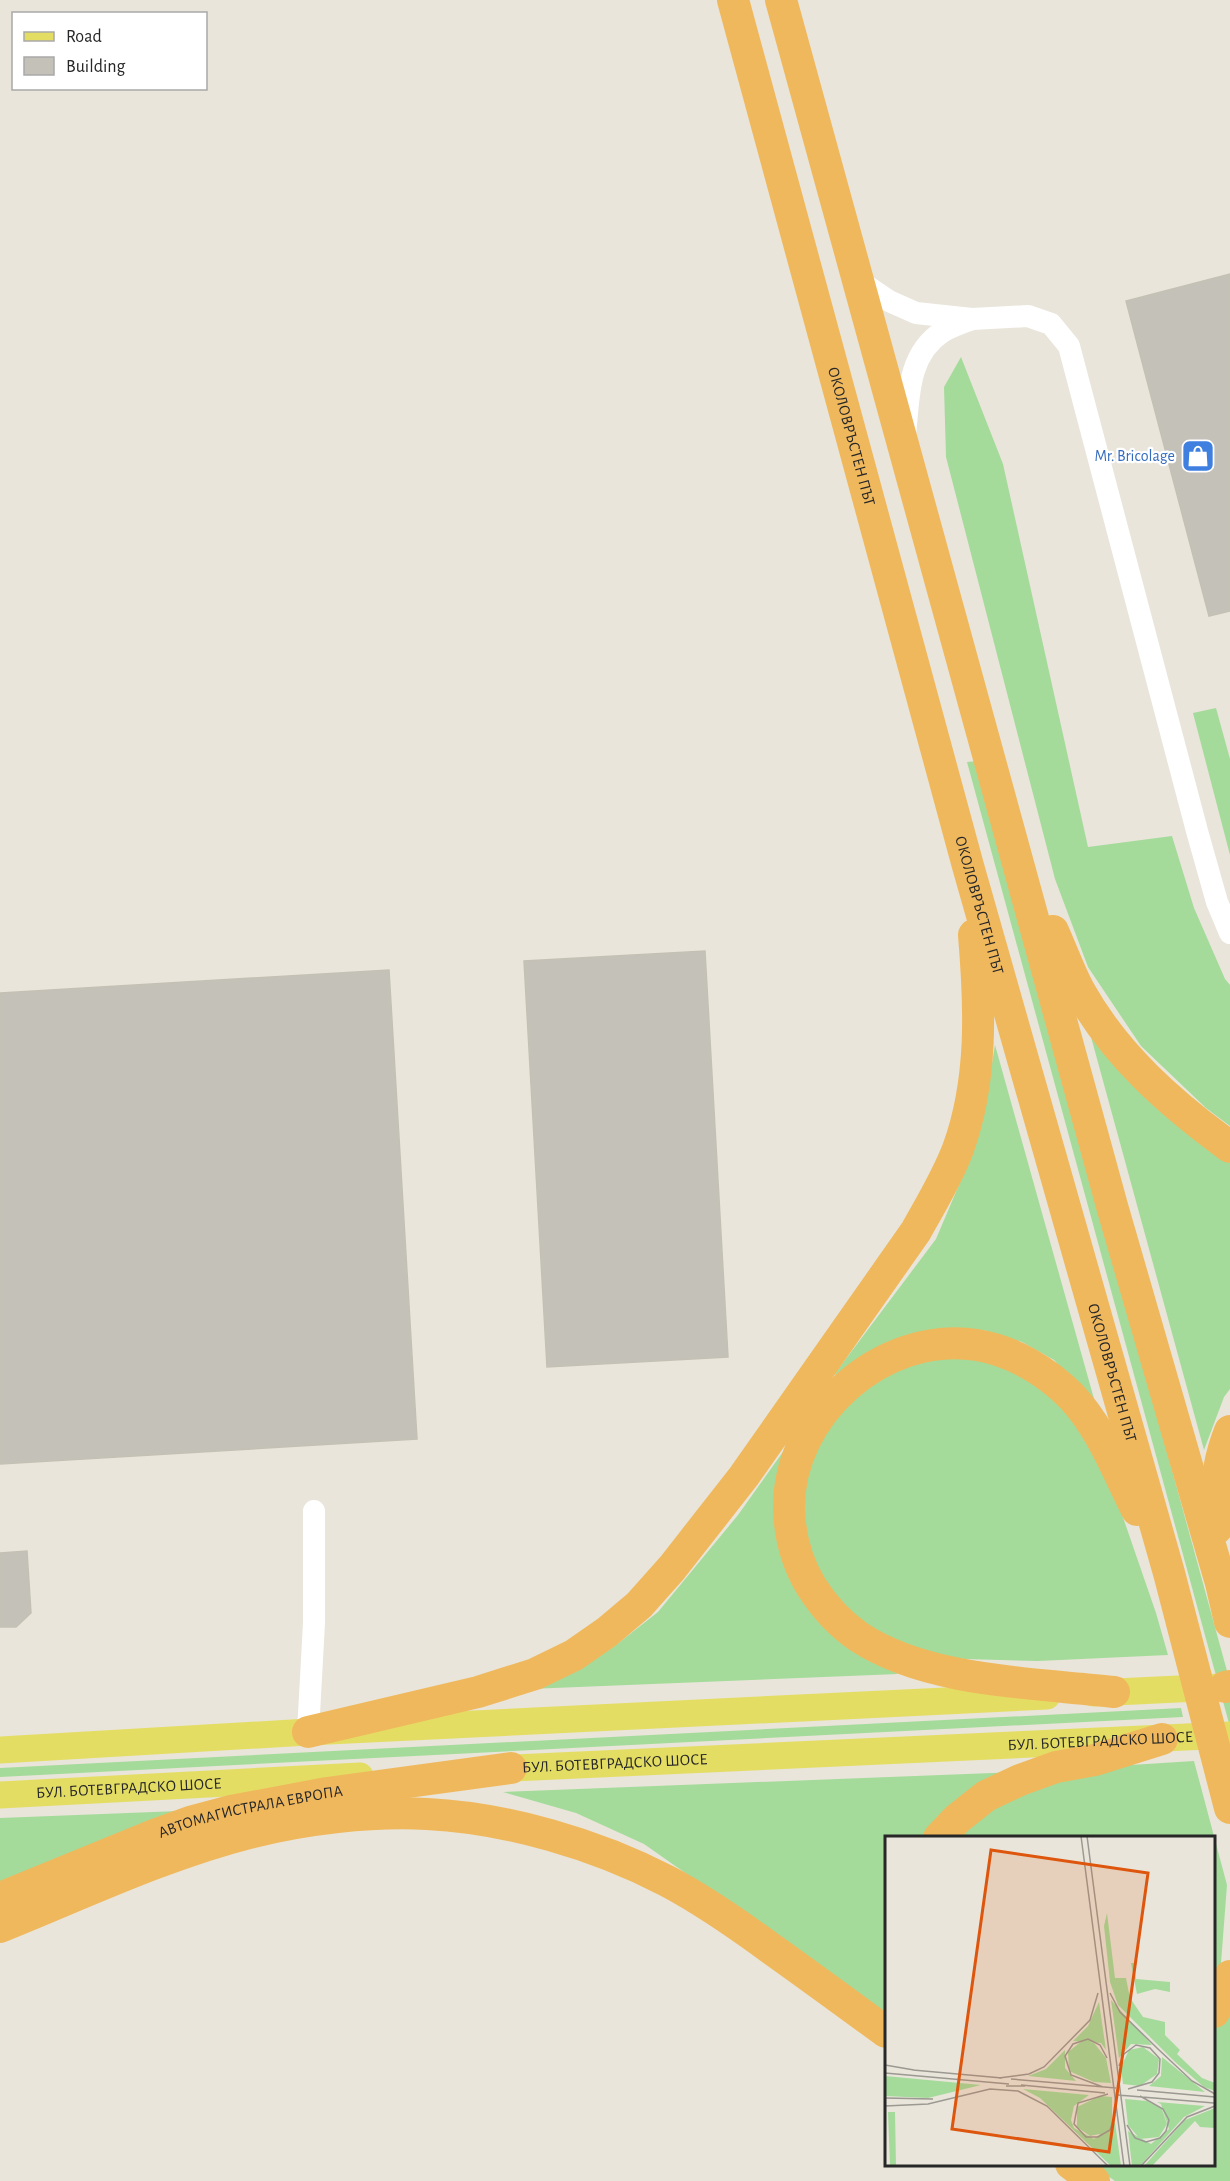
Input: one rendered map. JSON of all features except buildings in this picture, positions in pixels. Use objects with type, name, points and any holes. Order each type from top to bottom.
[{"type":"highway","name":"ОКОЛОВРЪСТЕН ПЪТ","points":[[733,0],[968,866],[1169,1573],[1230,1808]]},
{"type":"highway","points":[[780,0],[1112,1206],[1226,1605]]},
{"type":"highway","points":[[1014,848],[1079,989],[1102,1025],[1126,1058],[1166,1096],[1230,1147]]},
{"type":"highway","points":[[308,1732],[478,1692],[535,1674],[573,1655],[608,1632],[639,1605],[672,1568],[744,1476],[916,1231],[958,1149],[970,1107],[979,1026],[968,866]]},
{"type":"highway","points":[[1114,1692],[948,1672],[913,1664],[858,1637],[834,1616],[817,1596],[804,1575],[794,1550],[789,1522],[789,1494],[794,1467],[803,1442],[817,1417],[837,1394],[860,1374],[887,1360],[916,1349],[946,1344],[977,1345],[1001,1352],[1026,1362],[1048,1376],[1071,1396],[1088,1417],[1169,1573]]},
{"type":"highway","points":[[1226,1605],[1216,1493],[1217,1473],[1230,1431]]},
{"type":"highway","points":[[941,1836],[957,1819],[986,1796],[1020,1780],[1056,1767],[1095,1760],[1162,1739]]},
{"type":"highway","name":"АВТОМАГИСТРАЛА ЕВРОПА","points":[[0,1898],[154,1835],[231,1811],[327,1793],[511,1768]]},
{"type":"highway","points":[[0,1927],[195,1850],[250,1833],[340,1818],[381,1815],[425,1814],[465,1818],[549,1835],[627,1863],[667,1881],[705,1902],[885,2031]]},
{"type":"highway","points":[[1215,2010],[1230,1976]]},
{"type":"highway","points":[[1074,2166],[1094,2181]]},
{"type":"main road","points":[[0,1750],[308,1732],[1227,1687]]},
{"type":"main road","name":"БУЛ. БОТЕВГРАДСКО ШОСЕ","points":[[0,1794],[511,1768],[1230,1736]]},
{"type":"lane","points":[[858,280],[889,301],[915,313],[972,319],[1028,316],[1051,324],[1069,346],[1197,831],[1217,902],[1230,933]]},
{"type":"lane","points":[[903,446],[915,362],[933,339],[944,330],[972,319]]},
{"type":"lane","points":[[308,1732],[314,1623],[314,1511]]},
{"type":"green space","points":[[961,357],[1003,464],[1088,847],[1172,836],[1194,908],[1225,979],[1230,985],[1230,1126],[1206,1108],[1141,1046],[1088,967],[1055,879],[946,457],[944,387]]},
{"type":"green space","points":[[1216,708],[1230,759],[1230,855],[1193,713]]},
{"type":"green space","points":[[978,761],[1230,1682],[1230,1727],[967,762]]},
{"type":"green space","points":[[1085,1015],[1230,1155],[1230,1389],[1224,1397],[1204,1450]]},
{"type":"green space","points":[[995,1045],[1096,1406],[1054,1360],[1022,1342],[983,1330],[940,1329],[870,1354],[833,1376],[936,1239],[982,1124]]},
{"type":"green space","points":[[953,1353],[1001,1362],[1044,1386],[1078,1421],[1106,1468],[1156,1613],[1168,1655],[1038,1661],[965,1659],[917,1654],[868,1629],[838,1604],[814,1564],[802,1514],[809,1464],[831,1421],[864,1386],[904,1363]]},
{"type":"green space","points":[[785,1449],[778,1494],[852,1649],[898,1674],[529,1689],[577,1671],[616,1645],[658,1612],[738,1515]]},
{"type":"green space","points":[[1181,1708],[1183,1717],[0,1777],[0,1768]]},
{"type":"green space","points":[[1194,1761],[1214,1836],[956,1836],[996,1802],[1099,1767]]},
{"type":"green space","points":[[1018,1772],[929,1836],[885,1836],[885,2013],[644,1844],[576,1813],[503,1792]]},
{"type":"green space","points":[[179,1811],[0,1883],[0,1818]]},
{"type":"green space","points":[[1215,1840],[1227,1885],[1221,1963],[1215,1981]]},
{"type":"green space","points":[[1230,1997],[1230,2181],[1115,2181],[1093,2166],[1215,2166],[1215,2028],[1224,2015]]},
{"type":"place","name":"Mr. Bricolage","points":[[1198,456]]}]
